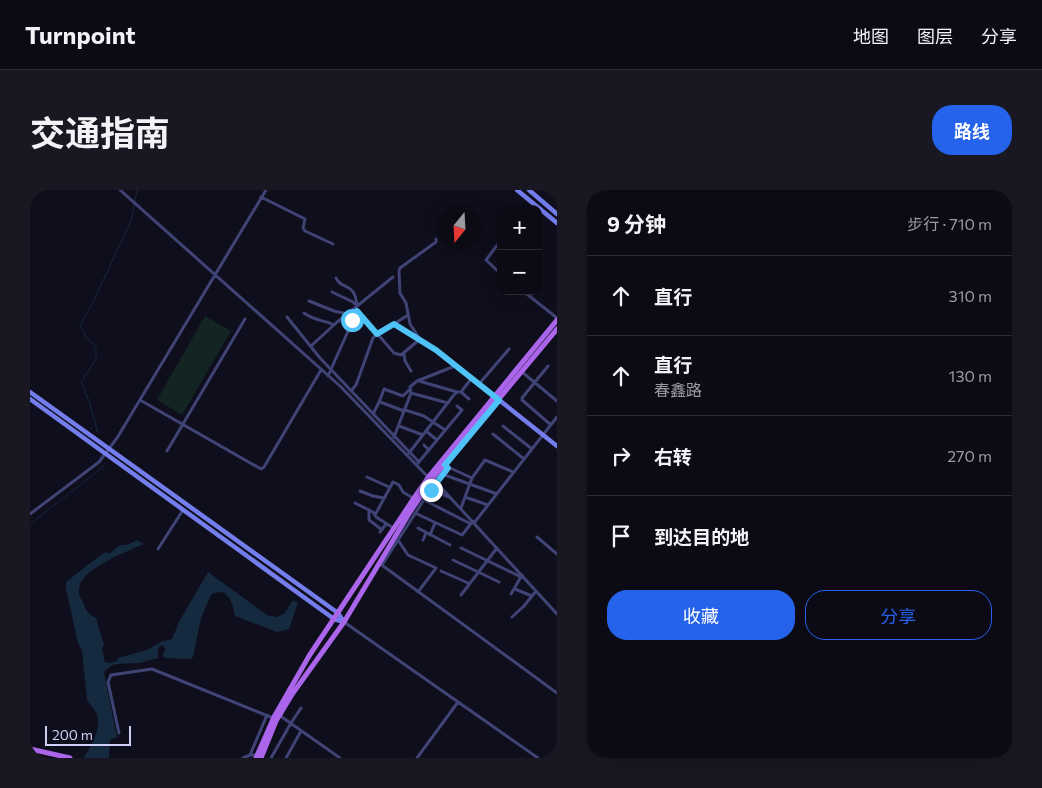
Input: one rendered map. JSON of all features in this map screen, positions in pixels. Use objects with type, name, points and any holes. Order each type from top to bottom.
[{"type":"main road","points":[[517,190],[557,223]]},
{"type":"main road","points":[[529,190],[557,214]]},
{"type":"main road","points":[[258,757],[277,715],[309,656],[338,613],[410,512],[557,319]]},
{"type":"main road","points":[[277,715],[344,622],[380,564],[413,498],[428,478],[522,372],[557,329]]},
{"type":"main road","points":[[453,364],[557,447]]},
{"type":"main road","points":[[30,392],[338,613],[344,622]]},
{"type":"main road","points":[[30,399],[334,619],[344,622]]},
{"type":"main road","points":[[30,749],[70,758]]},
{"type":"main road","points":[[30,757],[36,758]]},
{"type":"street","points":[[120,190],[328,376],[418,464]]},
{"type":"street","points":[[30,514],[99,462],[105,454],[140,400],[266,190]]},
{"type":"street","points":[[261,197],[305,218],[303,228],[305,231],[333,244]]},
{"type":"street","points":[[420,339],[410,324],[406,303],[400,293],[400,270],[436,242],[436,239]]},
{"type":"street","points":[[497,245],[486,260],[497,270]]},
{"type":"street","points":[[311,346],[393,277]]},
{"type":"street","points":[[328,376],[356,308],[354,292],[347,286],[339,283],[336,278]]},
{"type":"street","points":[[332,292],[354,303],[356,308],[394,353],[404,354],[420,339]]},
{"type":"street","points":[[528,295],[557,319]]},
{"type":"street","points":[[309,301],[334,311],[348,314]]},
{"type":"street","points":[[304,313],[318,321],[334,325]]},
{"type":"street","points":[[351,391],[356,385],[377,334],[408,315]]},
{"type":"street","points":[[287,317],[330,368],[409,453],[428,478]]},
{"type":"street","points":[[167,451],[245,319]]},
{"type":"street","points":[[394,324],[420,339],[453,364],[418,381],[410,387],[405,410],[394,437]]},
{"type":"street","points":[[478,384],[509,349]]},
{"type":"street","points":[[404,354],[405,361],[411,371]]},
{"type":"street","points":[[548,366],[522,400],[551,425]]},
{"type":"street","points":[[140,400],[261,469],[264,468],[321,370]]},
{"type":"street","points":[[522,372],[557,401]]},
{"type":"street","points":[[409,453],[448,403],[471,378]]},
{"type":"street","points":[[418,381],[459,392],[469,399]]},
{"type":"street","points":[[373,414],[380,402],[384,389],[403,396],[410,391]]},
{"type":"street","points":[[410,391],[448,403]]},
{"type":"street","points":[[380,402],[434,421],[445,430]]},
{"type":"street","points":[[418,464],[462,410],[457,406]]},
{"type":"street","points":[[415,513],[462,534],[497,494],[557,417]]},
{"type":"street","points":[[399,426],[424,433],[437,440]]},
{"type":"street","points":[[504,426],[532,449]]},
{"type":"street","points":[[492,434],[524,459]]},
{"type":"street","points":[[424,445],[429,450]]},
{"type":"street","points":[[461,508],[472,478],[485,460],[513,472]]},
{"type":"street","points":[[472,478],[446,466],[415,513],[397,532],[397,540],[380,564],[557,693]]},
{"type":"street","points":[[442,474],[497,494]]},
{"type":"street","points":[[367,476],[389,487]]},
{"type":"street","points":[[375,516],[392,482],[395,482],[403,492],[413,498]]},
{"type":"street","points":[[436,482],[557,614]]},
{"type":"street","points":[[431,490],[451,498]]},
{"type":"street","points":[[360,491],[384,498]]},
{"type":"street","points":[[465,497],[488,505]]},
{"type":"street","points":[[424,500],[473,523]]},
{"type":"street","points":[[355,503],[373,512],[375,516],[397,532]]},
{"type":"street","points":[[158,549],[183,510]]},
{"type":"street","points":[[369,510],[369,520],[380,531],[386,524]]},
{"type":"street","points":[[423,540],[436,523]]},
{"type":"street","points":[[418,528],[450,544]]},
{"type":"street","points":[[537,537],[557,554]]},
{"type":"street","points":[[397,540],[408,555],[436,568],[418,592]]},
{"type":"street","points":[[461,548],[519,576],[522,575]]},
{"type":"street","points":[[461,595],[497,548]]},
{"type":"street","points":[[453,560],[499,582]]},
{"type":"street","points":[[441,571],[468,584]]},
{"type":"street","points":[[511,594],[522,575]]},
{"type":"street","points":[[515,589],[532,596]]},
{"type":"street","points":[[512,617],[536,591]]},
{"type":"street","points":[[344,622],[538,758]]},
{"type":"street","points":[[119,733],[108,682],[109,678],[117,673],[148,668],[185,681],[267,715],[277,715],[340,758]]},
{"type":"street","points":[[417,758],[458,702]]},
{"type":"street","points":[[272,758],[301,708]]},
{"type":"street","points":[[250,755],[267,715]]},
{"type":"street","points":[[286,758],[301,730]]},
{"type":"street","points":[[243,758],[250,755],[258,757]]},
{"type":"green space","points":[[205,316],[231,331],[182,415],[157,400]]},
{"type":"water","points":[[137,540],[144,544],[96,568],[81,582],[79,589],[79,595],[86,609],[96,618],[104,645],[102,649],[105,662],[117,661],[118,658],[147,650],[161,642],[172,639],[180,620],[208,572],[267,615],[276,617],[284,614],[293,600],[298,603],[289,629],[277,632],[235,616],[233,606],[228,597],[221,592],[217,592],[211,595],[201,618],[193,657],[190,659],[164,658],[163,653],[166,649],[162,645],[158,648],[158,658],[139,663],[112,665],[104,672],[117,737],[110,740],[109,758],[84,758],[96,734],[98,721],[94,709],[87,699],[82,651],[78,643],[66,582],[102,554],[106,552],[109,554],[120,545],[127,545]]},
{"type":"waterway","points":[[98,433],[89,401],[81,382],[96,359],[96,347],[86,337],[80,325],[93,302],[131,221],[137,190]]},
{"type":"waterway","points":[[30,524],[103,467],[105,463]]},
{"type":"route","points":[[352,320],[357,311],[377,334],[394,324],[400,327],[436,350],[499,400],[445,465],[448,468],[436,481],[431,490]]}]
